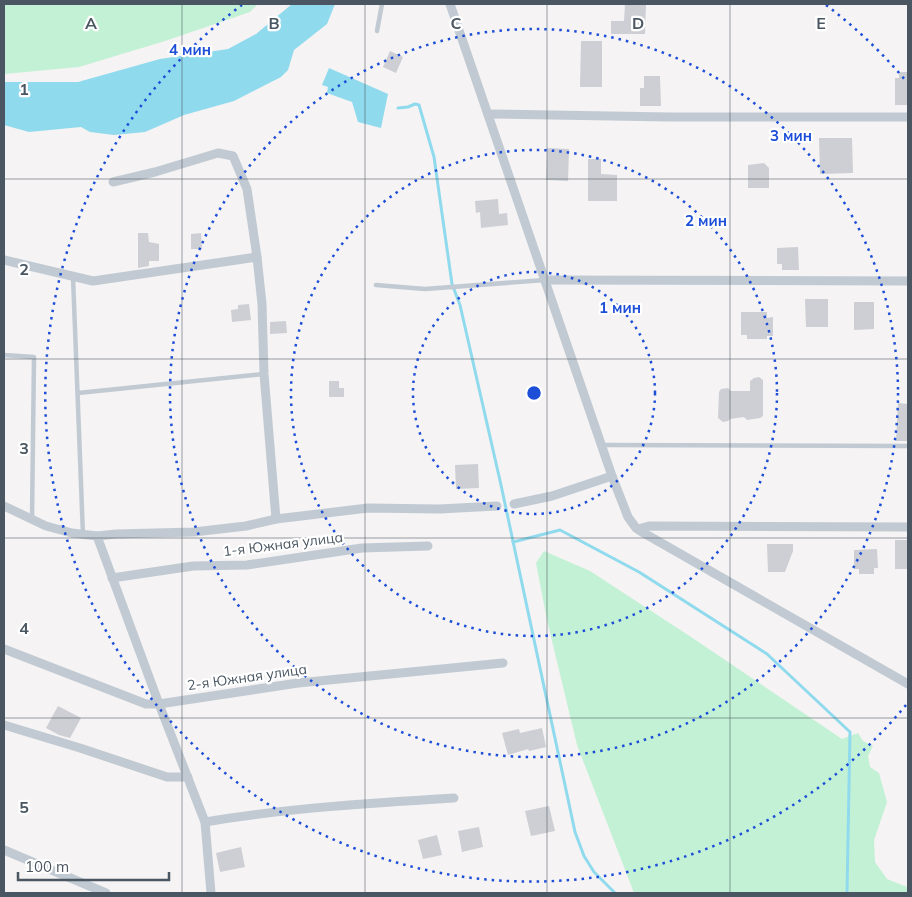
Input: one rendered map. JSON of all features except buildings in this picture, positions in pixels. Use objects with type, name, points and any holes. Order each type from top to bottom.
[{"type":"street","points":[[450,4],[612,476],[628,517],[638,530],[908,684]]},
{"type":"street","points":[[488,114],[660,117],[908,117]]},
{"type":"street","points":[[113,182],[156,172],[218,153],[233,156],[247,190],[257,257],[262,304],[264,374],[276,519]]},
{"type":"street","points":[[4,260],[73,278],[93,281],[257,257]]},
{"type":"street","points":[[545,280],[908,281]]},
{"type":"street","points":[[514,504],[552,496],[612,476]]},
{"type":"street","points":[[4,506],[32,520],[72,534],[97,536],[194,532],[246,526],[276,519],[368,508],[424,509],[497,506]]},
{"type":"street","points":[[638,530],[649,526],[908,527]]},
{"type":"street","points":[[97,536],[205,822],[211,893]]},
{"type":"street","name":"1-я Южная улица","points":[[112,578],[193,566],[247,565],[362,548],[428,546]]},
{"type":"street","name":"2-я Южная улица","points":[[4,650],[146,704],[159,704],[298,683],[503,663]]},
{"type":"street","points":[[4,725],[167,777],[188,777]]},
{"type":"street","points":[[205,822],[258,814],[364,803],[454,798]]},
{"type":"street","points":[[4,850],[106,893]]},
{"type":"lane","points":[[377,31],[382,4]]},
{"type":"lane","points":[[73,278],[84,535]]},
{"type":"lane","points":[[376,285],[424,289],[545,280]]},
{"type":"lane","points":[[4,355],[34,357],[32,520]]},
{"type":"lane","points":[[78,393],[264,374]]},
{"type":"lane","points":[[601,444],[908,446]]},
{"type":"green space","points":[[4,4],[258,4],[250,12],[165,41],[79,67],[4,74]]},
{"type":"green space","points":[[544,551],[590,571],[842,739],[858,733],[863,741],[873,746],[868,756],[870,767],[879,773],[887,802],[874,840],[875,862],[887,879],[907,887],[907,893],[634,893],[577,745],[547,620],[536,563]]},
{"type":"water","points":[[292,4],[335,4],[327,24],[294,50],[288,70],[281,77],[234,101],[184,115],[145,132],[114,135],[90,132],[81,127],[29,132],[4,125],[4,82],[78,82],[160,59],[228,49],[256,34]]},
{"type":"water","points":[[329,68],[388,94],[381,128],[358,122],[352,102],[327,93],[328,87],[322,85]]},
{"type":"waterway","points":[[398,108],[415,104],[419,105],[434,157],[452,284],[460,305],[501,485],[575,832],[584,856],[594,872],[615,893]]},
{"type":"waterway","points":[[513,542],[560,530],[639,572],[767,654],[850,732],[847,893]]}]
